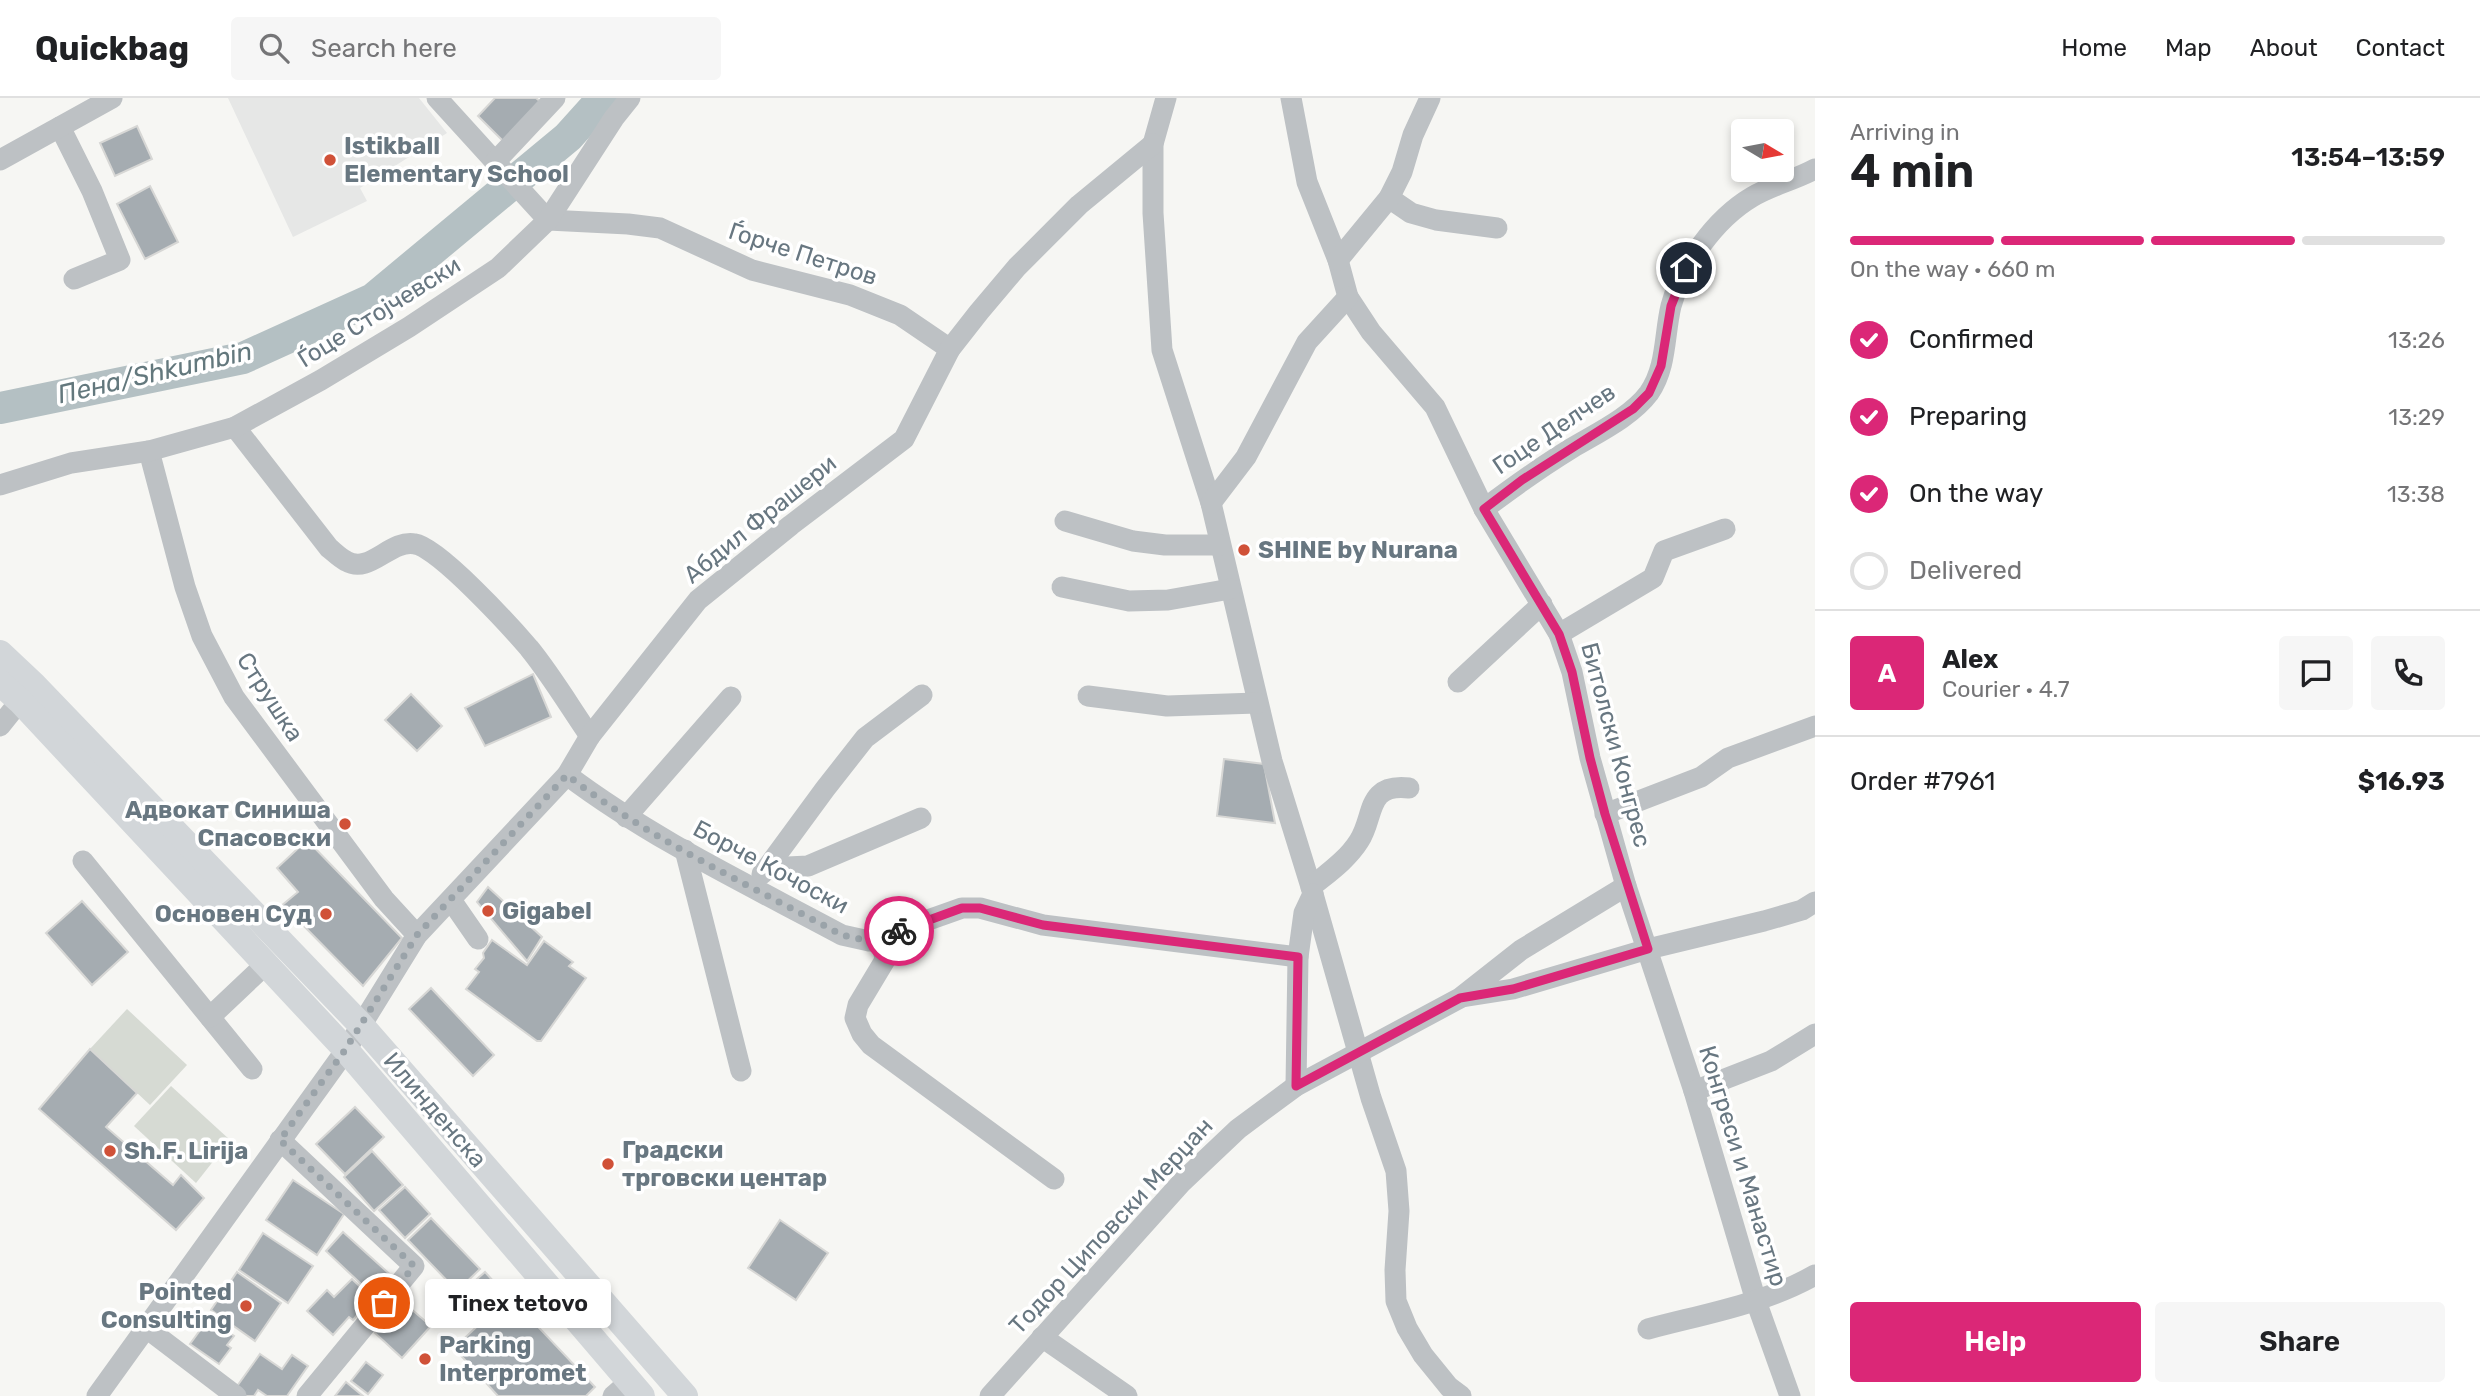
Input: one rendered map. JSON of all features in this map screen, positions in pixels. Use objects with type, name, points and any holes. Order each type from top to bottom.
[{"type":"main road","name":"Илинденска","points":[[0,653],[34,685],[361,1026],[685,1396]]},
{"type":"main road","name":"Илинденска","points":[[0,682],[345,1050],[628,1391]]},
{"type":"street","points":[[437,98],[542,213]]},
{"type":"street","points":[[500,168],[555,98]]},
{"type":"street","name":"Ѓоце Стојчевски","points":[[0,485],[71,463],[149,451],[236,427],[321,380],[498,268],[630,98]]},
{"type":"street","points":[[1166,98],[1153,144],[1153,213],[1162,350],[1211,503],[1272,761],[1371,1098],[1396,1171],[1399,1211],[1396,1301],[1407,1328],[1423,1355],[1449,1387],[1461,1396]]},
{"type":"street","name":"Битолски Конгрес","points":[[1291,98],[1307,182],[1338,260],[1348,297],[1371,332],[1435,407],[1484,509],[1559,634],[1572,672],[1605,814],[1648,949]]},
{"type":"street","points":[[1338,260],[1389,198],[1402,172],[1413,135],[1430,98]]},
{"type":"street","points":[[0,160],[109,99]]},
{"type":"street","points":[[60,127],[92,191],[120,260],[74,279]]},
{"type":"street","name":"Абдил Фрашери","points":[[97,1396],[345,1050],[417,935],[567,775],[590,736],[698,600],[904,439],[950,349],[1017,267],[1079,205],[1153,144]]},
{"type":"street","name":"Гоце Делчев","points":[[1484,509],[1522,480],[1633,409],[1649,393],[1661,366],[1671,306],[1686,268],[1711,234],[1731,212],[1752,197],[1815,169]]},
{"type":"street","points":[[1389,198],[1411,213],[1436,220],[1497,228]]},
{"type":"street","name":"Ѓорче Петров","points":[[542,213],[660,228],[752,270],[850,295],[900,315],[950,349]]},
{"type":"street","points":[[1211,503],[1246,457],[1307,342],[1348,297]]},
{"type":"street","points":[[236,427],[329,548],[348,563],[369,563],[396,546],[416,544],[458,574],[529,648],[590,736]]},
{"type":"street","name":"Струшка","points":[[149,451],[185,587],[202,636],[234,697],[384,900],[417,935]]},
{"type":"street","points":[[1065,521],[1133,541],[1165,545],[1220,545]]},
{"type":"street","points":[[1559,634],[1653,578],[1664,551],[1725,529]]},
{"type":"street","points":[[1062,587],[1129,601],[1168,600],[1230,589]]},
{"type":"street","points":[[1458,682],[1542,604]]},
{"type":"street","points":[[751,886],[865,738],[922,695]]},
{"type":"street","points":[[1088,696],[1167,706],[1257,703]]},
{"type":"street","points":[[626,817],[731,697]]},
{"type":"street","points":[[0,726],[20,701]]},
{"type":"street","points":[[1605,814],[1701,777],[1728,758],[1815,726]]},
{"type":"street","name":"Борче Кочоски","points":[[567,775],[626,817],[842,935],[869,941],[962,908],[980,908],[1043,925],[1298,957]]},
{"type":"street","points":[[1296,1086],[1298,957],[1304,913],[1312,890],[1361,839],[1371,805],[1384,791],[1395,786],[1409,788]]},
{"type":"street","points":[[767,868],[808,866],[921,818]]},
{"type":"street","points":[[685,850],[741,1071]]},
{"type":"street","points":[[83,861],[252,1069]]},
{"type":"street","name":"Тодор Циповски Мерџан","points":[[990,1396],[1182,1182],[1238,1129],[1296,1086],[1460,998],[1521,950],[1626,886]]},
{"type":"street","points":[[452,900],[478,939]]},
{"type":"street","name":"Тодор Циповски Мерџан","points":[[1460,998],[1513,989],[1648,949],[1764,921],[1802,910],[1815,902]]},
{"type":"street","points":[[881,936],[884,960],[858,1005],[855,1018],[862,1034],[871,1045],[1054,1179]]},
{"type":"street","name":"Конгреси и Манастир","points":[[1648,949],[1694,1091],[1756,1301],[1790,1396]]},
{"type":"street","points":[[210,1017],[266,964]]},
{"type":"street","points":[[1694,1091],[1771,1061],[1815,1034]]},
{"type":"street","points":[[280,1140],[414,1266],[307,1396]]},
{"type":"street","points":[[1648,1329],[1756,1301],[1815,1275]]},
{"type":"street","points":[[145,1327],[236,1396]]},
{"type":"street","points":[[1042,1337],[1127,1396]]},
{"type":"shaded area","name":"Istikball Elementary School","points":[[228,98],[419,98],[447,133],[360,188],[367,201],[293,237]]},
{"type":"shaded area","points":[[127,1009],[187,1065],[150,1105],[90,1049]]},
{"type":"shaded area","points":[[171,1086],[230,1140],[196,1183],[134,1126]]},
{"type":"building","points":[[495,98],[536,98],[542,103],[504,142],[478,116]]},
{"type":"building","points":[[137,126],[152,159],[115,176],[100,143]]},
{"type":"building","points":[[150,186],[178,242],[145,259],[117,204]]},
{"type":"building","points":[[533,674],[551,717],[485,746],[465,708]]},
{"type":"building","points":[[411,694],[442,726],[417,751],[385,720]]},
{"type":"building","points":[[1224,759],[1264,764],[1275,823],[1217,816]]},
{"type":"building","name":"Основен Суд","points":[[307,840],[402,938],[363,986],[295,917],[286,927],[269,910],[276,904],[281,906],[298,892],[277,868]]},
{"type":"building","points":[[488,887],[542,937],[527,961],[477,902]]},
{"type":"building","points":[[82,901],[128,952],[92,985],[46,933]]},
{"type":"building","points":[[492,940],[527,965],[544,941],[573,962],[569,966],[586,978],[541,1041],[537,1041],[466,989],[479,972],[475,969],[484,958],[483,953]]},
{"type":"building","points":[[431,988],[494,1055],[473,1076],[409,1009]]},
{"type":"building","name":"Sh.F. Lirija","points":[[90,1049],[137,1093],[106,1127],[173,1185],[181,1175],[204,1198],[176,1230],[39,1109]]},
{"type":"building","points":[[355,1107],[384,1137],[345,1174],[316,1144]]},
{"type":"building","points":[[372,1151],[403,1185],[374,1211],[344,1177]]},
{"type":"building","points":[[293,1180],[344,1214],[317,1255],[266,1220]]},
{"type":"building","points":[[405,1187],[430,1214],[405,1238],[379,1210]]},
{"type":"building","points":[[431,1218],[480,1269],[457,1291],[408,1240]]},
{"type":"building","points":[[780,1220],[828,1253],[796,1300],[748,1268]]},
{"type":"building","points":[[343,1232],[394,1278],[376,1298],[326,1251]]},
{"type":"building","points":[[263,1233],[313,1266],[288,1303],[239,1270]]},
{"type":"building","name":"Pointed Consulting","points":[[237,1272],[281,1303],[255,1341],[211,1310]]},
{"type":"building","points":[[485,1272],[504,1293],[481,1315],[461,1293]]},
{"type":"building","points":[[352,1279],[372,1298],[353,1320],[349,1317],[333,1335],[307,1311],[327,1290],[334,1297]]},
{"type":"building","points":[[504,1301],[522,1321],[528,1316],[595,1387],[586,1396],[498,1396],[454,1348]]},
{"type":"building","points":[[403,1302],[431,1326],[402,1358],[375,1333]]},
{"type":"building","points":[[209,1318],[234,1336],[227,1345],[231,1348],[219,1364],[190,1344]]},
{"type":"building","points":[[260,1354],[282,1369],[292,1355],[308,1366],[287,1396],[267,1396],[258,1390],[254,1396],[244,1396],[235,1389]]},
{"type":"building","points":[[366,1362],[383,1375],[368,1394],[351,1381]]},
{"type":"building","points":[[346,1382],[363,1396],[335,1396]]},
{"type":"waterway","name":"Пена/Shkumbin","points":[[0,408],[243,358],[373,299],[568,137],[603,98]]},
{"type":"way so far","points":[[384,1303],[414,1266],[280,1140],[345,1050],[417,935],[567,775],[650,832],[842,935],[869,941],[899,931]]},
{"type":"place","name":"Istikball Elementary School","points":[[330,160]]},
{"type":"place","name":"SHINE by Nurana","points":[[1244,550]]},
{"type":"place","name":"Адвокат Синиша Спасовски","points":[[345,824]]},
{"type":"place","name":"Gigabel","points":[[488,911]]},
{"type":"place","name":"Основен Суд","points":[[326,914]]},
{"type":"place","name":"Sh.F. Lirija","points":[[110,1151]]},
{"type":"place","name":"Градски трговски центар","points":[[608,1164]]},
{"type":"place","name":"Tinex tetovo","points":[[384,1303]]},
{"type":"place","name":"Pointed Consulting","points":[[246,1306]]},
{"type":"place","name":"Parking Interpromet","points":[[425,1359]]},
{"type":"route","points":[[899,931],[962,908],[980,908],[1043,925],[1298,957],[1296,1086],[1460,998],[1513,989],[1648,949],[1605,814],[1572,672],[1559,634],[1484,509],[1522,480],[1633,409],[1649,393],[1661,366],[1671,306],[1686,268]]}]
